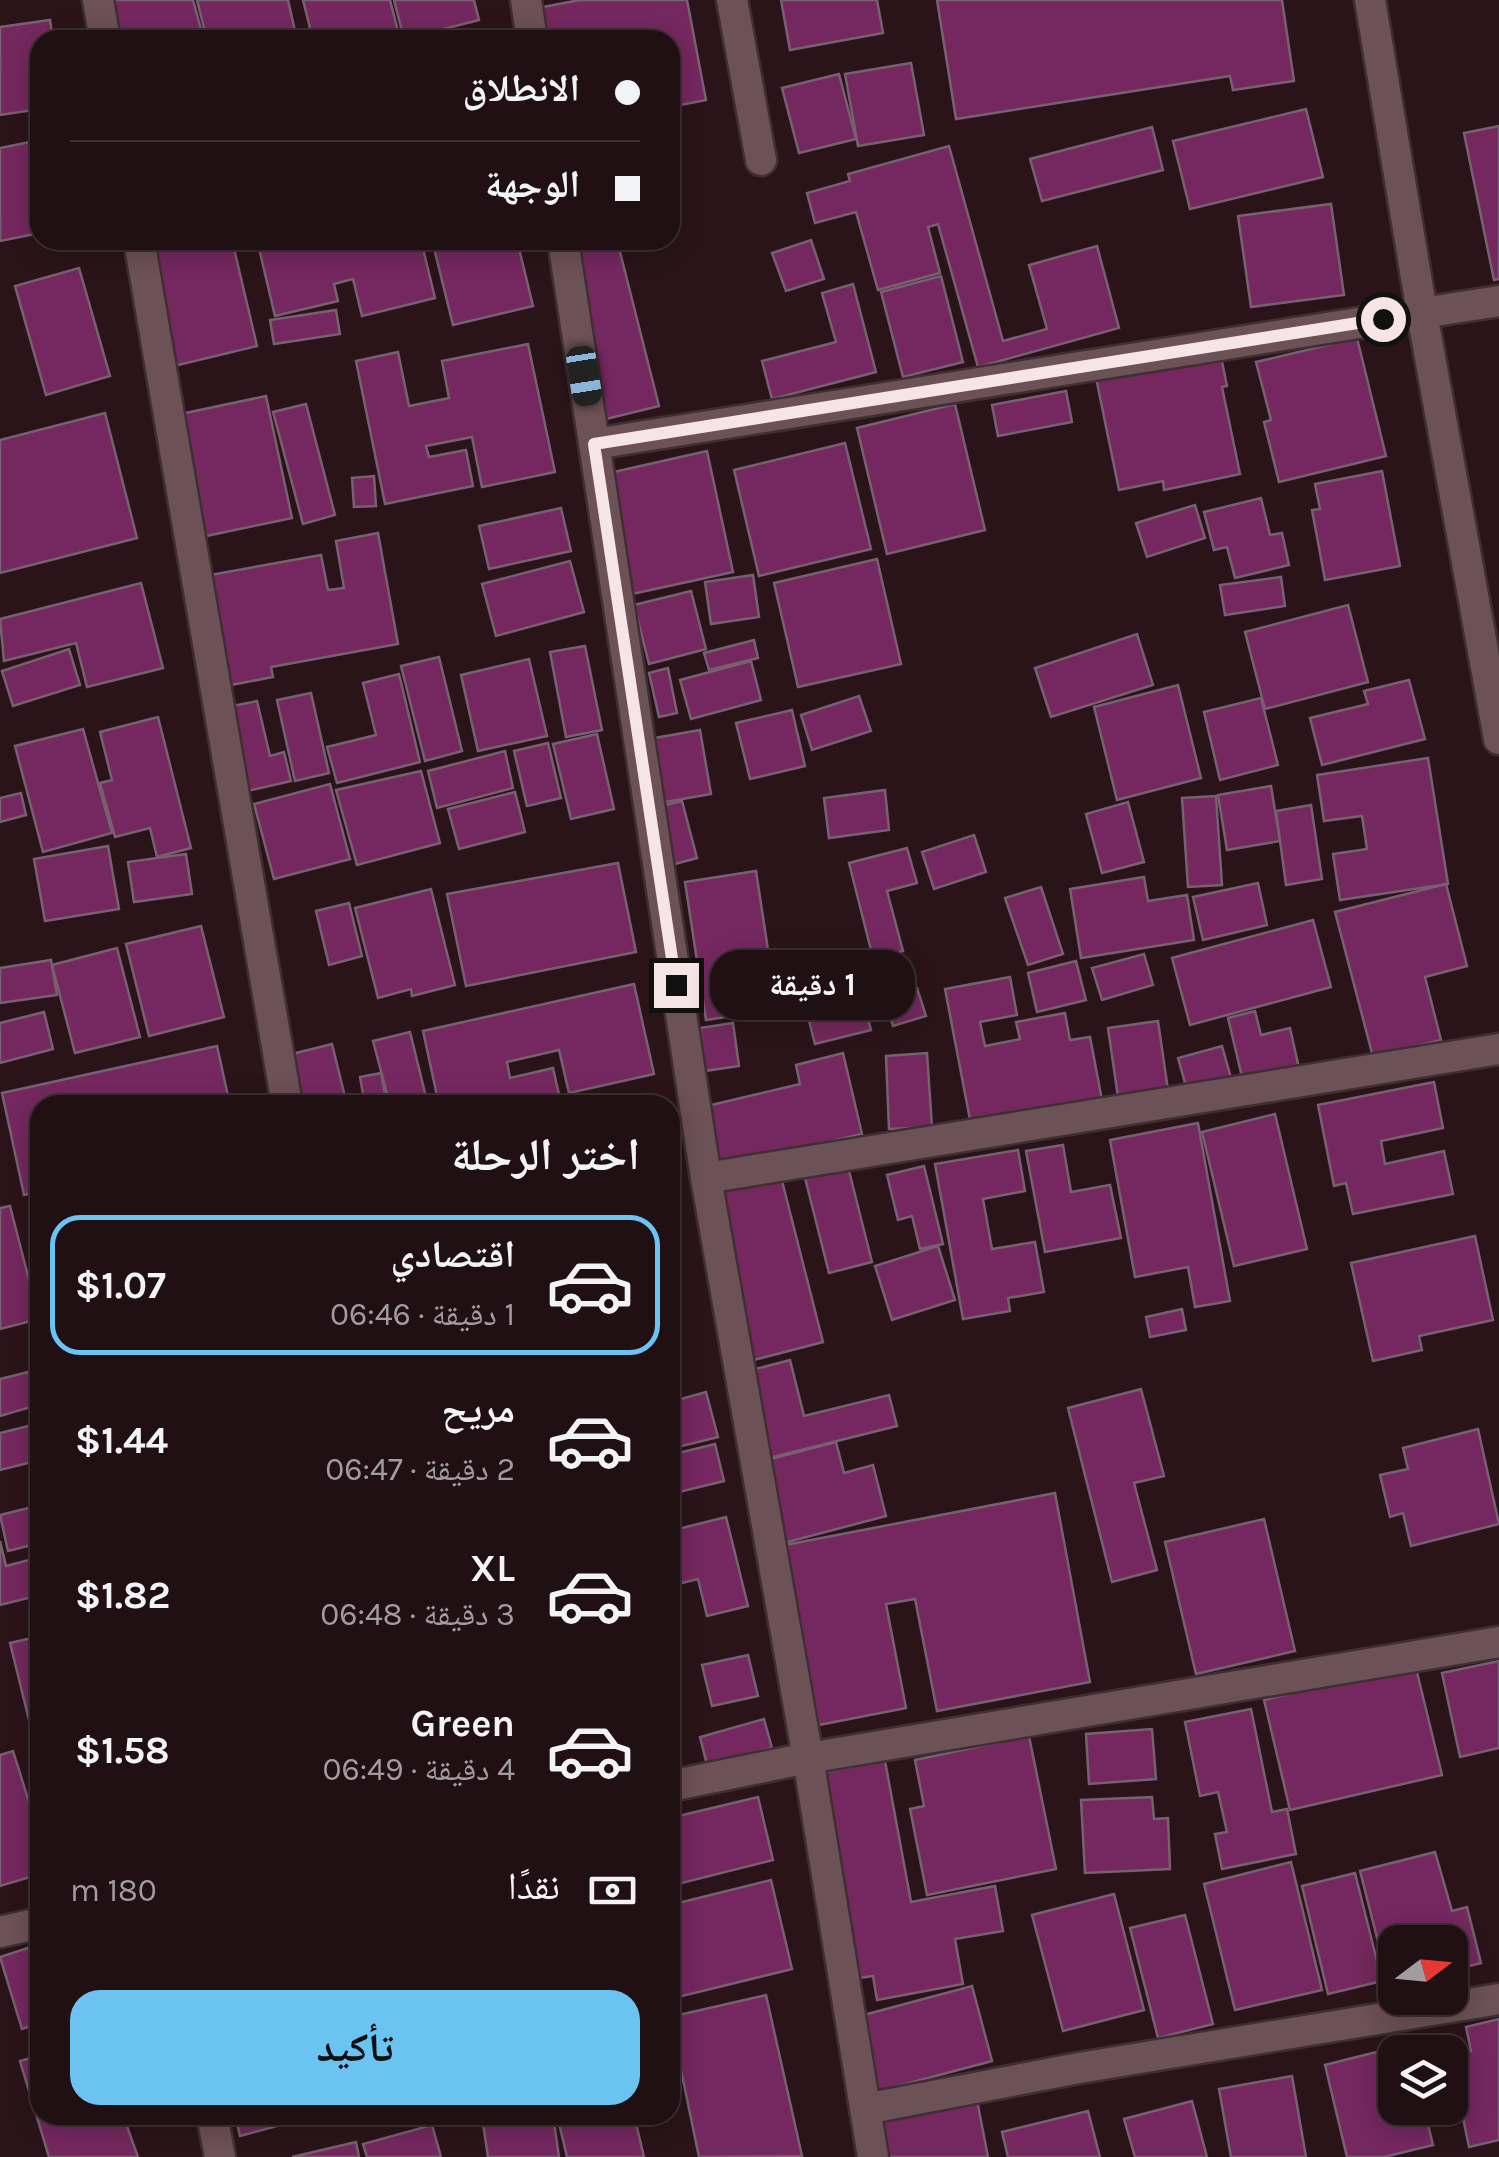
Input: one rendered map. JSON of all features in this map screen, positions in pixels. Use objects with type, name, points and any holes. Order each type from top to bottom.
[{"type":"street","points":[[98,0],[103,30]]},
{"type":"street","points":[[526,0],[530,30]]},
{"type":"street","points":[[732,0],[761,160]]},
{"type":"street","points":[[1370,0],[1499,739]]},
{"type":"street","points":[[141,250],[285,1095]]},
{"type":"street","points":[[565,250],[706,1178],[808,1758],[873,2157]]},
{"type":"street","points":[[594,444],[1499,301]]},
{"type":"street","points":[[706,1178],[1499,1049]]},
{"type":"street","points":[[680,1784],[808,1758],[1499,1642]]},
{"type":"street","points":[[0,1932],[30,1925]]},
{"type":"street","points":[[865,2109],[1079,2068],[1499,1999]]},
{"type":"street","points":[[214,2125],[220,2157]]},
{"type":"building","points":[[98,0],[193,0],[201,30],[106,30]]},
{"type":"building","points":[[197,0],[288,0],[295,30],[204,30]]},
{"type":"building","points":[[303,0],[390,0],[398,30],[310,30]]},
{"type":"building","points":[[394,0],[474,0],[479,20],[440,30],[402,30]]},
{"type":"building","points":[[580,0],[687,0],[706,100],[680,105],[680,30],[530,30],[527,10]]},
{"type":"building","points":[[781,0],[877,0],[883,33],[790,50]]},
{"type":"building","points":[[937,0],[1282,0],[1294,81],[1233,90],[1230,76],[956,119]]},
{"type":"building","points":[[50,20],[52,30],[30,30],[30,110],[0,115],[0,27]]},
{"type":"building","points":[[911,63],[924,135],[858,146],[845,74]]},
{"type":"building","points":[[839,74],[856,139],[799,153],[782,88]]},
{"type":"building","points":[[1306,109],[1323,177],[1190,209],[1173,141]]},
{"type":"building","points":[[1499,126],[1499,279],[1494,280],[1464,133]]},
{"type":"building","points":[[1152,127],[1163,170],[1042,201],[1030,159]]},
{"type":"building","points":[[30,142],[30,235],[0,241],[0,148]]},
{"type":"building","points":[[949,146],[1003,341],[1047,329],[1029,265],[1097,246],[1119,328],[978,367],[938,224],[928,227],[940,273],[878,290],[856,212],[815,223],[807,193],[850,181],[848,174]]},
{"type":"building","points":[[1331,204],[1344,295],[1251,307],[1238,216]]},
{"type":"building","points":[[811,240],[824,279],[786,291],[772,253]]},
{"type":"building","points":[[143,250],[234,250],[257,346],[170,367]]},
{"type":"building","points":[[259,250],[423,250],[435,298],[362,316],[353,279],[334,284],[338,301],[275,316]]},
{"type":"building","points":[[434,250],[519,250],[533,306],[453,325]]},
{"type":"building","points":[[555,250],[620,250],[659,406],[598,421]]},
{"type":"building","points":[[79,268],[110,376],[46,395],[15,286]]},
{"type":"building","points":[[941,276],[963,362],[903,377],[881,292]]},
{"type":"building","points":[[853,284],[876,372],[772,399],[762,361],[836,342],[822,293]]},
{"type":"building","points":[[336,310],[340,334],[274,344],[270,320]]},
{"type":"building","points":[[1357,338],[1386,456],[1279,482],[1264,422],[1271,420],[1256,362]]},
{"type":"building","points":[[1218,342],[1227,386],[1222,387],[1240,474],[1164,490],[1163,481],[1119,490],[1094,368]]},
{"type":"building","points":[[528,344],[555,472],[482,487],[472,437],[426,446],[429,457],[466,450],[473,486],[385,504],[356,361],[398,352],[409,406],[449,398],[442,361]]},
{"type":"building","points":[[1066,391],[1072,422],[998,436],[992,405]]},
{"type":"building","points":[[266,396],[292,518],[197,538],[171,416]]},
{"type":"building","points":[[306,404],[335,515],[303,524],[273,412]]},
{"type":"building","points":[[955,404],[985,530],[887,554],[857,428]]},
{"type":"building","points":[[105,413],[137,538],[0,573],[0,440]]},
{"type":"building","points":[[845,443],[871,549],[759,576],[734,470]]},
{"type":"building","points":[[707,451],[733,572],[623,596],[596,476]]},
{"type":"building","points":[[1382,471],[1400,566],[1325,580],[1312,510],[1320,509],[1315,484]]},
{"type":"building","points":[[374,476],[376,506],[354,507],[352,478]]},
{"type":"building","points":[[1261,498],[1270,535],[1282,533],[1289,565],[1235,578],[1227,547],[1214,550],[1204,512]]},
{"type":"building","points":[[1195,505],[1205,538],[1147,557],[1136,523]]},
{"type":"building","points":[[561,508],[571,551],[489,569],[479,526]]},
{"type":"building","points":[[378,533],[398,644],[271,667],[273,677],[231,685],[210,575],[321,555],[328,590],[344,588],[336,541]]},
{"type":"building","points":[[877,559],[901,664],[798,687],[774,583]]},
{"type":"building","points":[[570,561],[584,612],[496,636],[482,584]]},
{"type":"building","points":[[753,575],[759,617],[711,624],[705,582]]},
{"type":"building","points":[[1281,577],[1285,606],[1225,615],[1220,585]]},
{"type":"building","points":[[141,583],[163,668],[87,687],[76,643],[4,661],[0,619]]},
{"type":"building","points":[[691,591],[706,649],[649,664],[634,605]]},
{"type":"building","points":[[1348,605],[1368,682],[1265,709],[1245,632]]},
{"type":"building","points":[[1137,634],[1153,685],[1051,717],[1035,668]]},
{"type":"building","points":[[754,640],[758,658],[709,670],[704,653]]},
{"type":"building","points":[[585,646],[602,730],[566,737],[550,652]]},
{"type":"building","points":[[69,649],[80,685],[13,706],[2,671]]},
{"type":"building","points":[[439,657],[462,751],[425,761],[401,666]]},
{"type":"building","points":[[529,659],[547,736],[478,751],[461,675]]},
{"type":"building","points":[[751,661],[761,700],[691,719],[680,680]]},
{"type":"building","points":[[668,668],[677,713],[659,717],[649,673]]},
{"type":"building","points":[[399,674],[420,762],[337,783],[327,747],[376,735],[363,683]]},
{"type":"building","points":[[1409,680],[1425,739],[1322,765],[1310,718],[1368,704],[1364,691]]},
{"type":"building","points":[[1178,685],[1201,778],[1117,800],[1094,707]]},
{"type":"building","points":[[311,693],[329,773],[295,781],[277,700]]},
{"type":"building","points":[[859,696],[871,731],[812,750],[801,715]]},
{"type":"building","points":[[1261,698],[1278,765],[1220,780],[1204,712]]},
{"type":"building","points":[[257,701],[270,756],[284,752],[291,781],[243,792],[223,708]]},
{"type":"building","points":[[792,710],[805,766],[750,779],[736,723]]},
{"type":"building","points":[[158,717],[191,848],[157,857],[150,828],[115,837],[100,783],[112,780],[100,732]]},
{"type":"building","points":[[83,729],[112,833],[43,852],[15,746]]},
{"type":"building","points":[[700,730],[711,794],[654,804],[643,740]]},
{"type":"building","points":[[597,734],[614,809],[571,819],[553,744]]},
{"type":"building","points":[[548,743],[561,798],[527,806],[514,751]]},
{"type":"building","points":[[505,751],[513,788],[437,808],[428,771]]},
{"type":"building","points":[[1428,758],[1448,884],[1340,900],[1333,854],[1367,849],[1362,816],[1324,821],[1317,775]]},
{"type":"building","points":[[421,771],[440,843],[357,865],[336,790]]},
{"type":"building","points":[[330,784],[350,859],[274,879],[254,804]]},
{"type":"building","points":[[1271,786],[1280,841],[1227,850],[1218,795]]},
{"type":"building","points":[[885,790],[889,830],[829,838],[824,798]]},
{"type":"building","points":[[515,792],[525,832],[459,849],[448,809]]},
{"type":"building","points":[[21,793],[26,815],[0,822],[0,798]]},
{"type":"building","points":[[1216,796],[1222,885],[1188,887],[1182,798]]},
{"type":"building","points":[[682,801],[697,858],[664,867],[649,809]]},
{"type":"building","points":[[1128,802],[1144,862],[1102,873],[1086,814]]},
{"type":"building","points":[[1311,805],[1322,879],[1286,885],[1276,811]]},
{"type":"building","points":[[974,835],[986,872],[934,889],[922,852]]},
{"type":"building","points":[[108,846],[119,909],[45,921],[34,859]]},
{"type":"building","points":[[907,848],[917,883],[887,891],[903,951],[873,958],[849,863]]},
{"type":"building","points":[[186,854],[192,894],[134,902],[128,862]]},
{"type":"building","points":[[618,863],[636,952],[466,986],[447,894]]},
{"type":"building","points":[[756,871],[777,1009],[706,1020],[685,882]]},
{"type":"building","points":[[1144,877],[1148,901],[1187,895],[1194,940],[1081,958],[1070,889]]},
{"type":"building","points":[[1258,883],[1267,925],[1203,940],[1193,897]]},
{"type":"building","points":[[1446,884],[1467,966],[1425,977],[1441,1040],[1373,1057],[1335,912]]},
{"type":"building","points":[[1041,887],[1063,954],[1028,965],[1005,898]]},
{"type":"building","points":[[431,889],[455,985],[412,996],[411,989],[378,998],[355,908]]},
{"type":"building","points":[[349,903],[362,956],[329,965],[316,911]]},
{"type":"building","points":[[1313,920],[1331,987],[1190,1025],[1172,958]]},
{"type":"building","points":[[201,926],[224,1017],[149,1036],[126,944]]},
{"type":"building","points":[[117,948],[140,1037],[75,1053],[52,965]]},
{"type":"building","points":[[1144,954],[1153,985],[1102,1000],[1092,968]]},
{"type":"building","points":[[51,960],[57,995],[0,1003],[0,968]]},
{"type":"building","points":[[860,960],[864,984],[833,990],[828,966]]},
{"type":"building","points":[[1076,961],[1086,1000],[1037,1012],[1028,973]]},
{"type":"building","points":[[1010,977],[1017,1015],[980,1022],[985,1046],[1020,1039],[1016,1022],[1065,1013],[1070,1040],[1090,1037],[1102,1100],[971,1125],[945,989]]},
{"type":"building","points":[[634,984],[654,1074],[569,1093],[559,1050],[507,1062],[510,1078],[553,1068],[559,1095],[437,1095],[423,1031]]},
{"type":"building","points":[[917,988],[926,1016],[893,1026],[884,998]]},
{"type":"building","points":[[862,996],[871,1030],[815,1044],[806,1009]]},
{"type":"building","points":[[1255,1011],[1261,1035],[1290,1028],[1299,1068],[1243,1081],[1228,1018]]},
{"type":"building","points":[[44,1012],[53,1049],[0,1063],[0,1023]]},
{"type":"building","points":[[1158,1021],[1168,1090],[1118,1097],[1108,1028]]},
{"type":"building","points":[[733,1023],[739,1066],[705,1071],[700,1028]]},
{"type":"building","points":[[410,1032],[426,1095],[387,1095],[373,1041]]},
{"type":"building","points":[[332,1044],[345,1095],[290,1095],[280,1057]]},
{"type":"building","points":[[217,1046],[228,1095],[30,1095],[30,1194],[24,1195],[2,1093]]},
{"type":"building","points":[[1222,1046],[1231,1078],[1187,1090],[1178,1058]]},
{"type":"building","points":[[843,1053],[862,1134],[718,1167],[703,1107],[800,1084],[796,1065]]},
{"type":"building","points":[[927,1053],[932,1127],[889,1129],[886,1056]]},
{"type":"building","points":[[381,1073],[385,1095],[363,1095],[360,1077]]},
{"type":"building","points":[[1434,1082],[1443,1128],[1381,1141],[1385,1164],[1444,1151],[1453,1194],[1353,1214],[1346,1183],[1334,1186],[1318,1105]]},
{"type":"building","points":[[1275,1114],[1307,1249],[1234,1266],[1202,1132]]},
{"type":"building","points":[[1198,1123],[1230,1301],[1195,1307],[1188,1267],[1135,1277],[1110,1140]]},
{"type":"building","points":[[1063,1145],[1071,1192],[1110,1185],[1121,1238],[1045,1252],[1026,1151]]},
{"type":"building","points":[[1018,1150],[1025,1191],[983,1199],[992,1249],[1035,1242],[1044,1292],[1008,1298],[1010,1311],[963,1319],[935,1164]]},
{"type":"building","points":[[847,1163],[872,1262],[829,1273],[804,1174]]},
{"type":"building","points":[[924,1166],[943,1244],[920,1249],[912,1216],[898,1220],[887,1175]]},
{"type":"building","points":[[781,1177],[823,1342],[754,1360],[712,1194]]},
{"type":"building","points":[[10,1206],[30,1284],[30,1321],[0,1329],[0,1208]]},
{"type":"building","points":[[1475,1236],[1493,1320],[1419,1336],[1422,1350],[1373,1361],[1351,1263]]},
{"type":"building","points":[[938,1246],[955,1300],[892,1320],[875,1266]]},
{"type":"building","points":[[1182,1309],[1186,1330],[1150,1337],[1146,1317]]},
{"type":"building","points":[[790,1360],[804,1416],[889,1395],[897,1426],[769,1458],[748,1371]]},
{"type":"building","points":[[28,1372],[30,1407],[0,1416],[0,1379]]},
{"type":"building","points":[[1141,1389],[1164,1476],[1134,1483],[1157,1570],[1112,1582],[1068,1408]]},
{"type":"building","points":[[706,1392],[718,1437],[680,1446],[680,1399]]},
{"type":"building","points":[[30,1426],[30,1462],[0,1470],[0,1433]]},
{"type":"building","points":[[1478,1429],[1499,1524],[1411,1546],[1403,1513],[1390,1517],[1380,1475],[1408,1469],[1403,1448]]},
{"type":"building","points":[[836,1442],[844,1473],[873,1465],[886,1516],[784,1543],[763,1461]]},
{"type":"building","points":[[715,1444],[724,1481],[680,1492],[680,1453]]},
{"type":"building","points":[[1055,1493],[1090,1682],[937,1711],[915,1599],[886,1604],[906,1708],[819,1725],[785,1545]]},
{"type":"building","points":[[30,1508],[30,1546],[8,1551],[0,1515]]},
{"type":"building","points":[[726,1517],[748,1606],[707,1616],[698,1579],[680,1584],[680,1528]]},
{"type":"building","points":[[1264,1519],[1295,1651],[1196,1674],[1165,1542]]},
{"type":"building","points":[[0,1541],[6,1566],[30,1560],[30,1598],[0,1605]]},
{"type":"building","points":[[30,1638],[30,1724],[10,1643]]},
{"type":"building","points":[[748,1655],[758,1696],[712,1706],[702,1665]]},
{"type":"building","points":[[1499,1661],[1499,1748],[1460,1757],[1442,1673]]},
{"type":"building","points":[[1415,1664],[1442,1775],[1290,1810],[1264,1700]]},
{"type":"building","points":[[1251,1709],[1272,1812],[1287,1809],[1296,1854],[1222,1869],[1215,1834],[1227,1832],[1218,1792],[1200,1796],[1185,1722]]},
{"type":"building","points":[[764,1719],[772,1748],[707,1765],[700,1737]]},
{"type":"building","points":[[1152,1729],[1156,1779],[1089,1784],[1086,1734]]},
{"type":"building","points":[[1029,1736],[1056,1869],[927,1895],[910,1809],[924,1806],[915,1760]]},
{"type":"building","points":[[13,1751],[30,1805],[30,1877],[0,1886],[0,1755]]},
{"type":"building","points":[[885,1761],[911,1902],[995,1886],[1003,1931],[955,1939],[963,1984],[877,2000],[873,1976],[852,1979],[814,1774]]},
{"type":"building","points":[[758,1797],[773,1860],[680,1883],[680,1816]]},
{"type":"building","points":[[1152,1797],[1154,1819],[1168,1818],[1170,1869],[1085,1873],[1081,1800]]},
{"type":"building","points":[[1435,1852],[1452,1911],[1467,1907],[1481,1963],[1468,1966],[1468,1925],[1378,1925],[1378,1942],[1360,1871]]},
{"type":"building","points":[[1291,1862],[1322,1990],[1235,2010],[1204,1884]]},
{"type":"building","points":[[1355,1873],[1378,1965],[1378,1982],[1328,1994],[1302,1886]]},
{"type":"building","points":[[771,1880],[792,1969],[680,1997],[680,1903]]},
{"type":"building","points":[[1114,1894],[1144,2010],[1063,2031],[1032,1915]]},
{"type":"building","points":[[1185,1915],[1213,2024],[1158,2038],[1130,1928]]},
{"type":"building","points":[[30,1947],[30,2026],[22,2029],[0,1957]]},
{"type":"building","points":[[972,1986],[992,2061],[864,2095],[845,2020]]},
{"type":"building","points":[[766,1995],[802,2156],[699,2157],[680,2065],[680,2015]]},
{"type":"building","points":[[1499,2019],[1499,2140],[1469,2147],[1464,2125],[1468,2125],[1471,2051],[1466,2027]]},
{"type":"building","points":[[1378,2052],[1378,2125],[1428,2125],[1433,2145],[1384,2157],[1347,2157],[1325,2065]]},
{"type":"building","points":[[30,2058],[30,2094],[20,2061]]},
{"type":"building","points":[[1292,2076],[1306,2157],[1231,2157],[1219,2089]]},
{"type":"building","points":[[976,2095],[988,2157],[888,2157],[880,2115]]},
{"type":"building","points":[[1192,2101],[1207,2157],[1135,2157],[1124,2119]]},
{"type":"building","points":[[1088,2111],[1100,2157],[1008,2157],[1002,2132]]},
{"type":"building","points":[[39,2125],[127,2125],[138,2157],[49,2157]]},
{"type":"building","points":[[237,2125],[281,2125],[240,2136]]},
{"type":"building","points":[[432,2125],[441,2157],[367,2157],[363,2144]]},
{"type":"building","points":[[483,2125],[554,2125],[559,2157],[488,2157]]},
{"type":"building","points":[[559,2125],[636,2125],[644,2157],[567,2157]]},
{"type":"building","points":[[356,2142],[359,2157],[292,2157]]},
{"type":"route","points":[[676,985],[594,444],[1383,319]]}]
